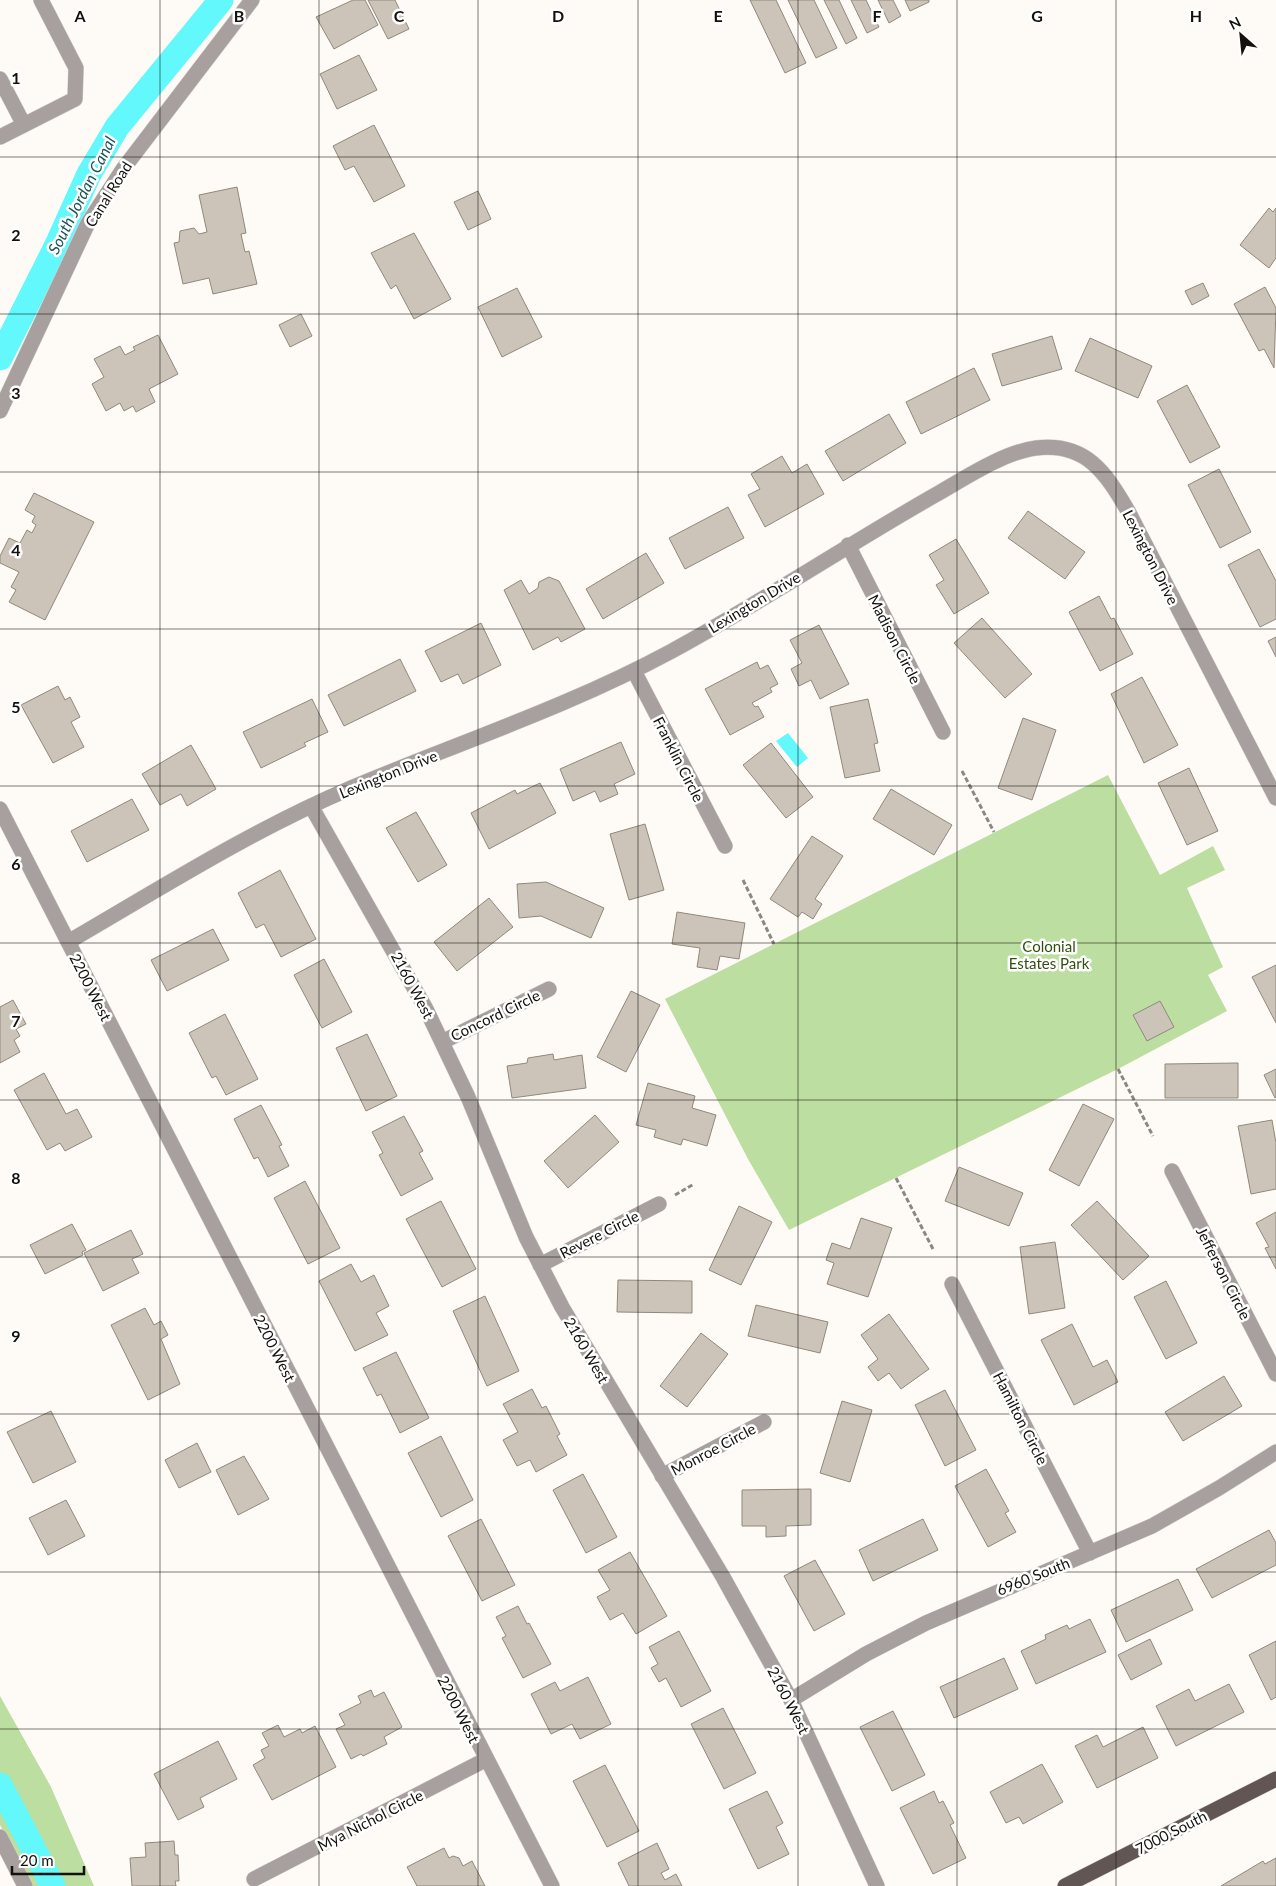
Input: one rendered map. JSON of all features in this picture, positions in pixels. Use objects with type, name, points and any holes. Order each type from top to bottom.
[{"type":"main road","name":"7000 South","points":[[1065,1886],[1276,1779]]},
{"type":"street","points":[[0,137],[76,100],[76,68],[41,0]]},
{"type":"street","name":"Canal Road","points":[[0,411],[88,222],[123,169],[252,0]]},
{"type":"street","points":[[0,79],[24,125]]},
{"type":"street","name":"Lexington Drive","points":[[68,942],[188,872],[312,806],[586,694],[634,671],[673,651],[961,481],[998,462],[1032,448],[1060,446],[1089,460],[1110,480],[1276,798]]},
{"type":"street","name":"Madison Circle","points":[[848,546],[943,732]]},
{"type":"street","name":"Franklin Circle","points":[[634,671],[725,846]]},
{"type":"street","name":"2160 West","points":[[312,806],[410,978],[442,1042],[540,1265],[593,1361],[723,1577],[791,1700],[877,1886]]},
{"type":"street","name":"2200 West","points":[[0,809],[485,1760],[552,1886]]},
{"type":"street","name":"Concord Circle","points":[[442,1042],[549,989]]},
{"type":"street","name":"Jefferson Circle","points":[[1172,1171],[1276,1374]]},
{"type":"street","name":"Revere Circle","points":[[540,1265],[659,1204]]},
{"type":"street","name":"Hamilton Circle","points":[[952,1284],[1090,1553]]},
{"type":"street","name":"Monroe Circle","points":[[662,1476],[764,1422]]},
{"type":"street","name":"6960 South","points":[[791,1700],[866,1654],[926,1622],[1152,1526],[1219,1488],[1276,1452]]},
{"type":"street","name":"Mya Nichol Circle","points":[[254,1879],[485,1760]]},
{"type":"street","points":[[0,1837],[25,1886]]},
{"type":"path","points":[[962,771],[994,832]]},
{"type":"path","points":[[743,880],[774,944]]},
{"type":"path","points":[[1118,1069],[1153,1136]]},
{"type":"path","points":[[896,1178],[934,1249]]},
{"type":"green space","name":"Colonial Estates Park","points":[[1108,775],[1160,875],[1213,846],[1225,870],[1187,888],[1223,967],[1208,975],[1227,1011],[1118,1069],[789,1230],[748,1159],[665,999]]},
{"type":"green space","points":[[0,1696],[51,1787],[94,1886],[30,1886],[0,1825]]},
{"type":"water","points":[[788,733],[808,758],[797,767],[776,741]]},
{"type":"building","points":[[353,0],[365,0],[378,25],[334,49],[316,17]]},
{"type":"building","points":[[368,0],[395,0],[409,29],[388,39]]},
{"type":"building","points":[[750,0],[776,0],[806,63],[785,73]]},
{"type":"building","points":[[788,0],[814,0],[837,48],[816,58]]},
{"type":"building","points":[[824,0],[839,0],[857,38],[846,44]]},
{"type":"building","points":[[851,0],[866,0],[879,27],[867,33]]},
{"type":"building","points":[[878,0],[893,0],[901,16],[889,23]]},
{"type":"building","points":[[905,0],[929,0],[929,2],[910,11]]},
{"type":"building","points":[[359,55],[377,90],[337,109],[320,74]]},
{"type":"building","points":[[374,125],[405,186],[374,202],[354,166],[345,170],[333,146]]},
{"type":"building","points":[[237,187],[246,233],[241,234],[245,252],[249,251],[257,284],[213,294],[209,278],[183,284],[174,243],[179,242],[180,231],[194,228],[199,234],[207,232],[199,195]]},
{"type":"building","points":[[478,191],[491,219],[468,230],[454,202]]},
{"type":"building","points":[[1269,208],[1273,212],[1276,208],[1276,258],[1269,268],[1240,245]]},
{"type":"building","points":[[414,233],[451,299],[414,319],[396,285],[391,289],[371,253]]},
{"type":"building","points":[[1203,283],[1209,296],[1192,305],[1185,291]]},
{"type":"building","points":[[1265,287],[1276,308],[1274,368],[1264,349],[1259,351],[1234,304]]},
{"type":"building","points":[[517,288],[542,337],[502,357],[478,307]]},
{"type":"building","points":[[301,314],[312,336],[290,347],[279,325]]},
{"type":"building","points":[[158,335],[178,374],[149,389],[155,402],[136,412],[133,406],[124,411],[120,403],[106,411],[92,384],[104,377],[94,359],[120,346],[125,355],[135,350],[133,347]]},
{"type":"building","points":[[1052,336],[1062,369],[1002,386],[992,354]]},
{"type":"building","points":[[1090,338],[1152,366],[1138,398],[1075,371]]},
{"type":"building","points":[[974,368],[990,400],[921,434],[906,402]]},
{"type":"building","points":[[1187,385],[1220,447],[1190,463],[1157,401]]},
{"type":"building","points":[[889,414],[906,443],[843,481],[825,451]]},
{"type":"building","points":[[782,456],[792,473],[807,464],[824,494],[765,527],[748,495],[760,489],[751,474]]},
{"type":"building","points":[[1219,469],[1251,532],[1220,548],[1188,485]]},
{"type":"building","points":[[34,493],[94,522],[45,620],[9,602],[16,590],[11,587],[19,572],[0,563],[0,556],[9,538],[20,543],[27,530],[32,533],[36,525],[32,522],[35,516],[25,510]]},
{"type":"building","points":[[728,507],[744,538],[685,569],[669,538]]},
{"type":"building","points":[[1028,511],[1085,552],[1065,579],[1008,538]]},
{"type":"building","points":[[956,539],[989,593],[954,614],[936,585],[944,580],[929,555]]},
{"type":"building","points":[[1259,549],[1276,581],[1276,619],[1260,627],[1228,565]]},
{"type":"building","points":[[646,553],[664,583],[603,619],[586,589]]},
{"type":"building","points":[[549,577],[559,581],[585,629],[561,642],[558,637],[533,650],[504,590],[521,580],[529,594],[538,588],[539,582]]},
{"type":"building","points":[[1099,596],[1111,619],[1114,618],[1133,654],[1100,671],[1069,612]]},
{"type":"building","points":[[982,618],[1032,674],[1005,698],[954,643]]},
{"type":"building","points":[[481,623],[501,665],[463,684],[458,674],[441,682],[425,651]]},
{"type":"building","points":[[819,625],[849,684],[820,699],[811,680],[799,686],[791,669],[802,663],[790,640]]},
{"type":"building","points":[[1276,637],[1276,657],[1268,641]]},
{"type":"building","points":[[400,659],[416,691],[344,726],[328,695]]},
{"type":"building","points":[[757,662],[760,669],[768,665],[778,684],[770,688],[772,692],[752,703],[755,707],[758,706],[764,717],[730,735],[705,689]]},
{"type":"building","points":[[1142,677],[1178,745],[1144,763],[1111,694]]},
{"type":"building","points":[[58,686],[65,700],[70,697],[80,717],[71,722],[84,747],[53,763],[21,705]]},
{"type":"building","points":[[312,699],[328,732],[304,743],[306,746],[261,768],[243,732]]},
{"type":"building","points":[[868,699],[878,743],[874,744],[880,771],[845,778],[830,707]]},
{"type":"building","points":[[1023,718],[1056,730],[1032,800],[998,788]]},
{"type":"building","points":[[621,742],[635,774],[614,784],[618,794],[600,802],[595,791],[573,801],[560,769]]},
{"type":"building","points":[[771,743],[813,797],[786,818],[743,765]]},
{"type":"building","points":[[191,745],[216,789],[187,806],[181,794],[160,805],[142,774]]},
{"type":"building","points":[[1189,768],[1218,831],[1187,845],[1158,783]]},
{"type":"building","points":[[540,783],[556,813],[489,849],[471,813],[515,790],[517,794]]},
{"type":"building","points":[[891,789],[952,825],[934,855],[873,819]]},
{"type":"building","points":[[132,799],[149,830],[87,862],[71,831]]},
{"type":"building","points":[[416,812],[447,865],[418,882],[386,828]]},
{"type":"building","points":[[645,824],[664,890],[629,900],[610,834]]},
{"type":"building","points":[[812,836],[843,856],[815,899],[822,904],[813,919],[802,912],[798,917],[770,899]]},
{"type":"building","points":[[280,870],[316,939],[281,957],[264,924],[256,928],[238,893]]},
{"type":"building","points":[[546,882],[604,908],[591,938],[541,916],[519,918],[517,884]]},
{"type":"building","points":[[489,898],[513,927],[457,971],[434,942]]},
{"type":"building","points":[[677,912],[745,923],[739,959],[720,956],[717,970],[697,967],[700,948],[672,944]]},
{"type":"building","points":[[213,929],[229,960],[167,991],[151,960]]},
{"type":"building","points":[[324,959],[352,1012],[322,1028],[294,975]]},
{"type":"building","points":[[1276,965],[1276,1023],[1252,977]]},
{"type":"building","points":[[631,991],[660,1005],[626,1072],[597,1057]]},
{"type":"building","points":[[13,1000],[26,1024],[16,1029],[20,1036],[14,1040],[20,1052],[0,1063],[0,1007]]},
{"type":"building","points":[[1160,1001],[1174,1027],[1147,1041],[1133,1015]]},
{"type":"building","points":[[225,1014],[258,1079],[226,1095],[216,1076],[212,1078],[189,1033]]},
{"type":"building","points":[[367,1034],[397,1096],[366,1111],[336,1048]]},
{"type":"building","points":[[553,1054],[554,1060],[582,1055],[586,1088],[512,1098],[507,1066],[527,1063],[528,1058]]},
{"type":"building","points":[[1238,1063],[1238,1098],[1165,1098],[1165,1064]]},
{"type":"building","points":[[1276,1069],[1276,1097],[1275,1098],[1264,1075]]},
{"type":"building","points":[[44,1073],[66,1114],[77,1109],[92,1137],[65,1151],[60,1143],[47,1150],[14,1090]]},
{"type":"building","points":[[648,1083],[695,1096],[692,1108],[716,1115],[707,1146],[683,1139],[681,1145],[654,1137],[656,1130],[636,1125]]},
{"type":"building","points":[[1083,1104],[1114,1119],[1079,1186],[1049,1170]]},
{"type":"building","points":[[261,1105],[282,1145],[279,1146],[289,1166],[268,1177],[258,1157],[254,1159],[234,1119]]},
{"type":"building","points":[[595,1115],[619,1142],[568,1188],[544,1161]]},
{"type":"building","points":[[404,1116],[423,1151],[419,1153],[433,1179],[401,1196],[379,1155],[383,1153],[372,1132]]},
{"type":"building","points":[[1272,1120],[1276,1143],[1276,1189],[1251,1194],[1238,1126]]},
{"type":"building","points":[[959,1167],[1023,1193],[1009,1226],[945,1201]]},
{"type":"building","points":[[305,1181],[340,1248],[308,1264],[274,1198]]},
{"type":"building","points":[[441,1201],[476,1269],[442,1287],[406,1219]]},
{"type":"building","points":[[1097,1201],[1149,1256],[1123,1280],[1071,1225]]},
{"type":"building","points":[[739,1206],[772,1222],[741,1285],[709,1270]]},
{"type":"building","points":[[1276,1212],[1276,1269],[1265,1248],[1269,1247],[1256,1223]]},
{"type":"building","points":[[861,1218],[892,1228],[868,1297],[827,1284],[834,1263],[826,1260],[832,1243],[850,1249]]},
{"type":"building","points":[[72,1224],[86,1250],[82,1252],[83,1255],[45,1274],[30,1245]]},
{"type":"building","points":[[131,1230],[143,1254],[132,1259],[139,1273],[103,1291],[84,1253]]},
{"type":"building","points":[[1055,1242],[1065,1308],[1029,1314],[1020,1247]]},
{"type":"building","points":[[351,1264],[361,1282],[374,1275],[389,1306],[376,1313],[388,1335],[355,1351],[319,1281]]},
{"type":"building","points":[[618,1280],[692,1281],[692,1313],[617,1312]]},
{"type":"building","points":[[1166,1281],[1197,1343],[1166,1359],[1134,1297]]},
{"type":"building","points":[[485,1296],[519,1371],[487,1386],[453,1311]]},
{"type":"building","points":[[756,1305],[828,1322],[820,1353],[748,1336]]},
{"type":"building","points":[[145,1308],[154,1325],[161,1321],[168,1335],[161,1339],[180,1384],[148,1400],[111,1325]]},
{"type":"building","points":[[889,1314],[929,1369],[901,1389],[889,1373],[878,1381],[868,1367],[878,1359],[861,1335]]},
{"type":"building","points":[[1072,1324],[1093,1367],[1107,1360],[1118,1382],[1074,1405],[1041,1340]]},
{"type":"building","points":[[701,1333],[728,1354],[687,1407],[660,1386]]},
{"type":"building","points":[[396,1352],[429,1418],[400,1433],[381,1394],[377,1396],[363,1368]]},
{"type":"building","points":[[1224,1376],[1242,1406],[1183,1441],[1165,1412]]},
{"type":"building","points":[[532,1389],[542,1408],[546,1406],[560,1434],[557,1436],[567,1455],[536,1472],[530,1460],[517,1466],[503,1440],[518,1432],[503,1404]]},
{"type":"building","points":[[945,1390],[976,1450],[945,1466],[915,1405]]},
{"type":"building","points":[[842,1401],[872,1410],[850,1482],[820,1473]]},
{"type":"building","points":[[51,1411],[76,1462],[33,1483],[7,1432]]},
{"type":"building","points":[[441,1436],[473,1500],[441,1517],[408,1453]]},
{"type":"building","points":[[197,1443],[211,1472],[179,1488],[165,1460]]},
{"type":"building","points":[[244,1456],[269,1499],[238,1515],[216,1470]]},
{"type":"building","points":[[986,1469],[1009,1511],[1005,1513],[1016,1532],[988,1547],[955,1486]]},
{"type":"building","points":[[583,1474],[617,1537],[586,1553],[553,1490]]},
{"type":"building","points":[[811,1489],[811,1525],[786,1526],[786,1536],[766,1537],[766,1526],[742,1526],[742,1490]]},
{"type":"building","points":[[66,1500],[85,1536],[48,1555],[29,1518]]},
{"type":"building","points":[[481,1519],[515,1585],[482,1601],[448,1536]]},
{"type":"building","points":[[923,1519],[938,1550],[873,1581],[859,1550]]},
{"type":"building","points":[[1269,1530],[1276,1543],[1276,1565],[1212,1598],[1196,1569]]},
{"type":"building","points":[[630,1552],[667,1616],[636,1634],[623,1613],[610,1620],[597,1597],[610,1590],[598,1570]]},
{"type":"building","points":[[815,1560],[845,1614],[814,1631],[784,1576]]},
{"type":"building","points":[[1178,1579],[1193,1610],[1126,1642],[1111,1610]]},
{"type":"building","points":[[518,1606],[551,1664],[523,1678],[502,1638],[506,1636],[496,1617]]},
{"type":"building","points":[[1090,1619],[1106,1652],[1036,1684],[1021,1651],[1046,1639],[1045,1635],[1067,1625],[1069,1629]]},
{"type":"building","points":[[679,1631],[711,1691],[681,1707],[666,1678],[659,1682],[651,1668],[658,1664],[649,1647]]},
{"type":"building","points":[[1150,1639],[1162,1664],[1131,1680],[1118,1655]]},
{"type":"building","points":[[1276,1641],[1276,1697],[1271,1700],[1249,1655]]},
{"type":"building","points":[[1004,1658],[1018,1689],[954,1718],[940,1687]]},
{"type":"building","points":[[588,1677],[611,1724],[580,1739],[572,1724],[551,1734],[531,1694],[555,1682],[560,1691]]},
{"type":"building","points":[[1229,1684],[1244,1712],[1176,1746],[1156,1706],[1189,1689],[1195,1701]]},
{"type":"building","points":[[371,1690],[374,1697],[384,1692],[402,1727],[384,1737],[387,1744],[363,1756],[361,1754],[351,1759],[336,1729],[345,1725],[339,1714],[361,1703],[358,1696]]},
{"type":"building","points":[[723,1708],[756,1773],[724,1789],[691,1724]]},
{"type":"building","points":[[893,1711],[925,1775],[892,1791],[860,1727]]},
{"type":"building","points":[[278,1725],[284,1737],[300,1729],[302,1733],[315,1726],[336,1767],[272,1800],[253,1765],[265,1758],[261,1750],[269,1746],[262,1733]]},
{"type":"building","points":[[1143,1727],[1158,1758],[1097,1788],[1075,1746],[1097,1735],[1103,1747]]},
{"type":"building","points":[[218,1741],[237,1779],[200,1798],[204,1807],[178,1820],[154,1774]]},
{"type":"building","points":[[1042,1764],[1063,1802],[1023,1824],[1019,1817],[1006,1823],[990,1792]]},
{"type":"building","points":[[605,1765],[639,1831],[607,1847],[573,1781]]},
{"type":"building","points":[[767,1791],[783,1823],[776,1827],[789,1854],[758,1869],[729,1809]]},
{"type":"building","points":[[934,1791],[939,1803],[943,1801],[954,1823],[950,1825],[966,1858],[933,1874],[900,1808]]},
{"type":"building","points":[[174,1841],[175,1855],[178,1855],[179,1881],[175,1881],[176,1886],[132,1886],[130,1858],[146,1857],[145,1843]]},
{"type":"building","points":[[657,1843],[669,1869],[661,1873],[665,1880],[676,1874],[682,1886],[629,1886],[618,1863]]},
{"type":"building","points":[[444,1848],[449,1858],[453,1856],[459,1858],[463,1866],[472,1861],[485,1886],[417,1886],[407,1867]]},
{"type":"building","points":[[1276,1858],[1276,1886],[1221,1886],[1263,1861],[1265,1864]]},
{"type":"waterway","name":"South Jordan Canal","points":[[0,358],[57,245],[89,174],[117,127],[221,0]]},
{"type":"waterway","name":"South Jordan Canal","points":[[0,1785],[53,1886]]}]
